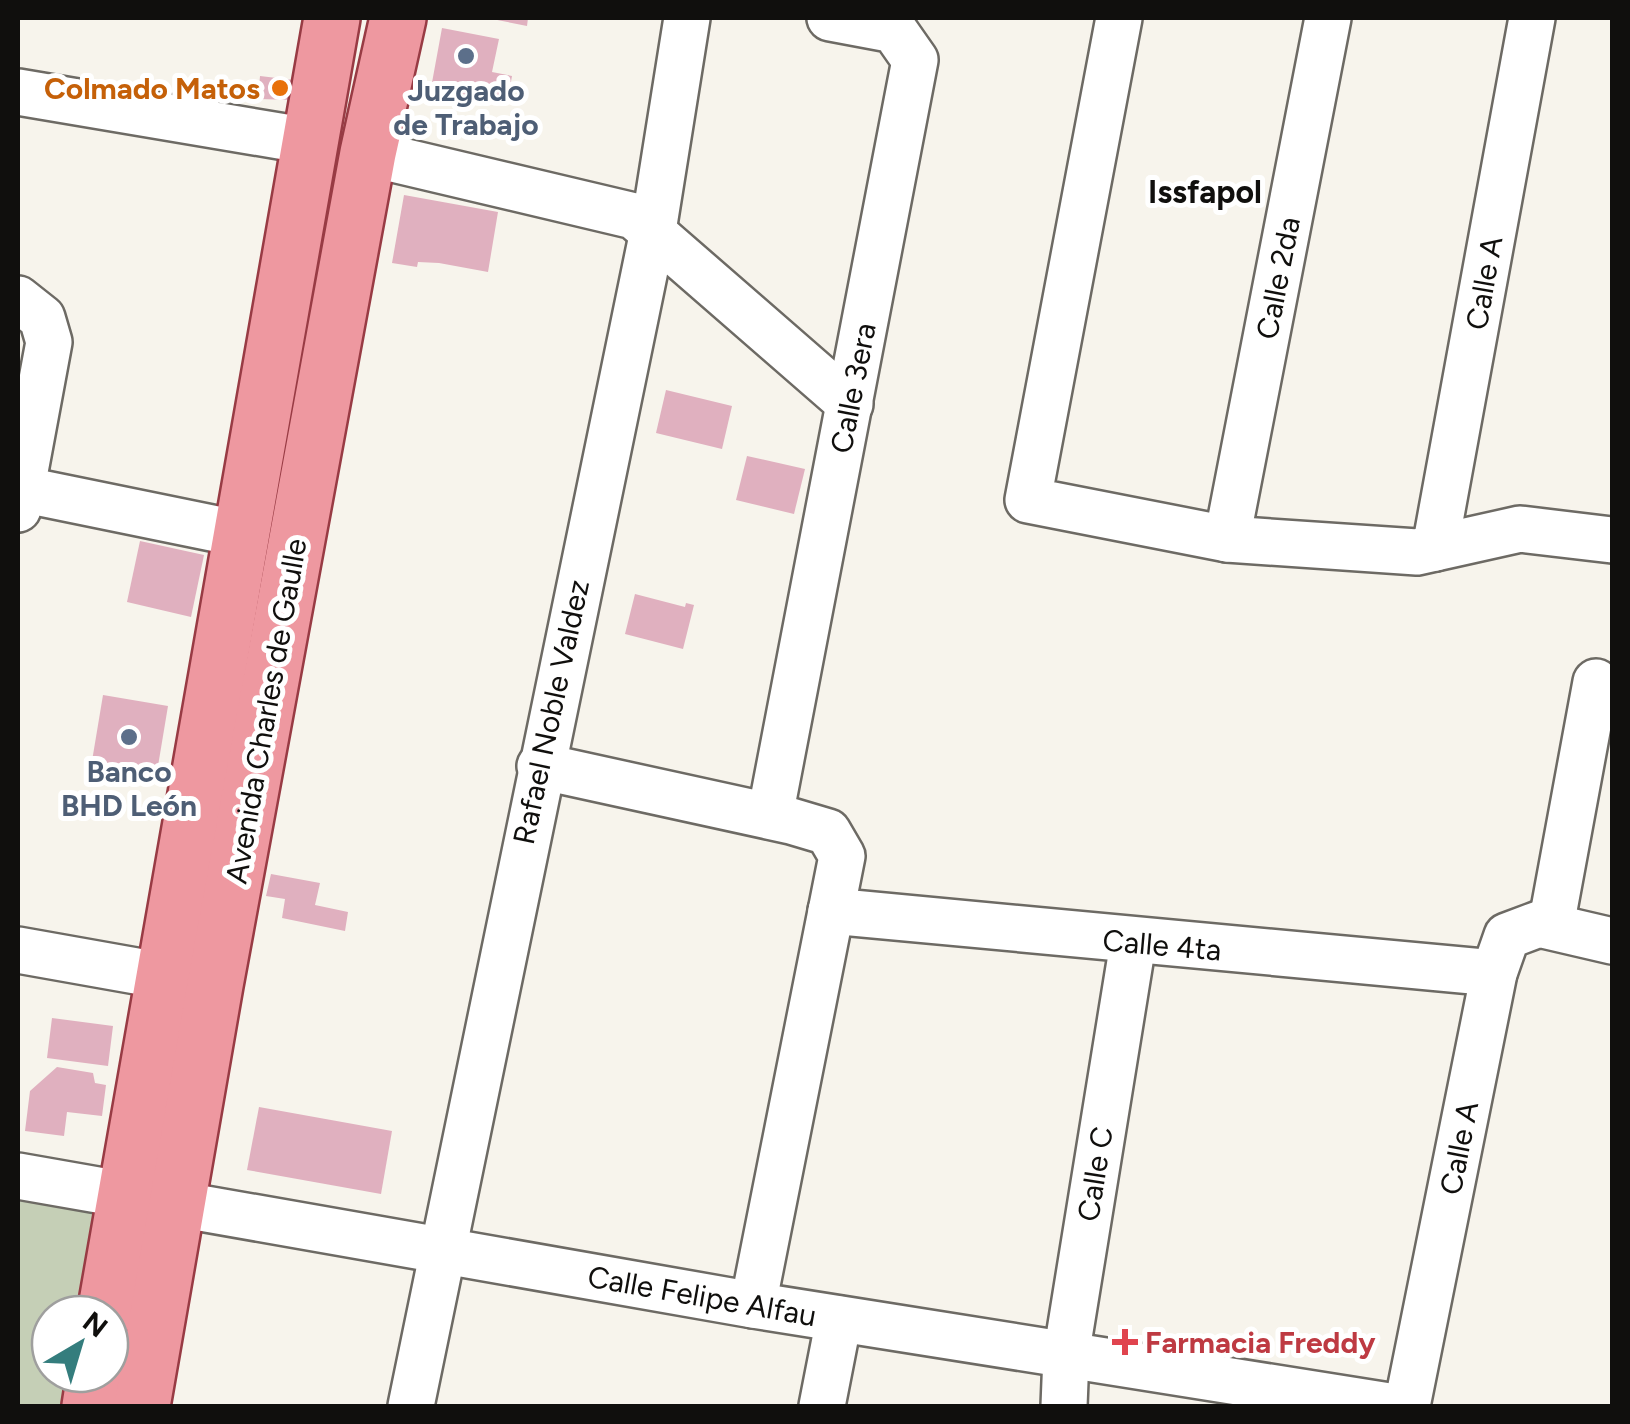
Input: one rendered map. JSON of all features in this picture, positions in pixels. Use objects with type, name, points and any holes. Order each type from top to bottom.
[{"type":"main road","name":"Avenida Charles de Gaulle","points":[[142,1406],[178,1206],[188,981],[240,534],[332,18]]},
{"type":"main road","name":"Avenida Charles de Gaulle","points":[[108,1294],[125,1195],[188,981],[398,18]]},
{"type":"street","name":"Rafael Noble Valdez","points":[[412,1406],[540,766],[653,231],[686,18]]},
{"type":"street","name":"Calle 3era","points":[[770,816],[915,60],[894,30],[830,18]]},
{"type":"street","points":[[1120,18],[1028,500],[1227,539],[1417,552],[1520,529],[1612,540]]},
{"type":"street","name":"Calle 2da","points":[[1227,539],[1328,18]]},
{"type":"street","name":"Calle A","points":[[1435,548],[1532,18]]},
{"type":"street","points":[[18,92],[310,141]]},
{"type":"street","points":[[368,154],[634,216],[850,404]]},
{"type":"street","points":[[18,299],[42,318],[48,342],[19,499],[240,534]]},
{"type":"street","points":[[1596,682],[1551,926],[1612,941]]},
{"type":"street","points":[[540,766],[828,832],[842,856],[753,1305]]},
{"type":"street","name":"Calle 4ta","points":[[831,911],[1133,943],[1494,973]]},
{"type":"street","name":"Calle A","points":[[1407,1406],[1494,973],[1507,936],[1538,924],[1551,926]]},
{"type":"street","name":"Calle C","points":[[1064,1406],[1066,1356],[1133,943]]},
{"type":"street","points":[[18,950],[188,981]]},
{"type":"street","name":"Calle Felipe Alfau","points":[[18,1176],[441,1252],[1323,1401],[1389,1406]]},
{"type":"street","points":[[822,1406],[839,1319]]},
{"type":"green space","points":[[18,1190],[118,1206],[102,1294],[30,1294],[30,1394],[84,1394],[82,1406],[18,1406]]},
{"type":"building","points":[[487,18],[528,18],[527,26]]},
{"type":"building","name":"Juzgado de Trabajo","points":[[442,28],[499,39],[492,72],[512,76],[507,103],[431,88]]},
{"type":"building","name":"Colmado Matos","points":[[260,76],[302,81],[294,100],[258,99]]},
{"type":"building","points":[[404,195],[498,212],[488,272],[439,263],[418,262],[417,267],[392,263]]},
{"type":"building","points":[[666,390],[732,406],[722,449],[656,433]]},
{"type":"building","points":[[747,456],[805,469],[794,514],[736,500]]},
{"type":"building","points":[[140,541],[204,555],[191,617],[127,602]]},
{"type":"building","points":[[635,594],[685,607],[686,603],[694,605],[683,649],[625,634]]},
{"type":"building","name":"Banco BHD León","points":[[103,695],[168,706],[156,778],[91,767]]},
{"type":"building","points":[[271,874],[320,883],[315,905],[348,912],[345,931],[282,918],[285,899],[266,896]]},
{"type":"building","points":[[52,1018],[113,1026],[108,1066],[47,1058]]},
{"type":"building","points":[[57,1067],[93,1073],[95,1083],[106,1085],[102,1116],[67,1112],[64,1136],[25,1131],[30,1091]]},
{"type":"building","points":[[259,1107],[392,1131],[381,1194],[247,1170]]},
{"type":"place","name":"Juzgado de Trabajo","points":[[466,56]]},
{"type":"place","name":"Colmado Matos","points":[[280,88]]},
{"type":"place","name":"Banco BHD León","points":[[129,737]]},
{"type":"place","name":"Farmacia Freddy","points":[[1125,1342]]},
{"type":"district","name":"Issfapol","points":[[1205,192]]}]
